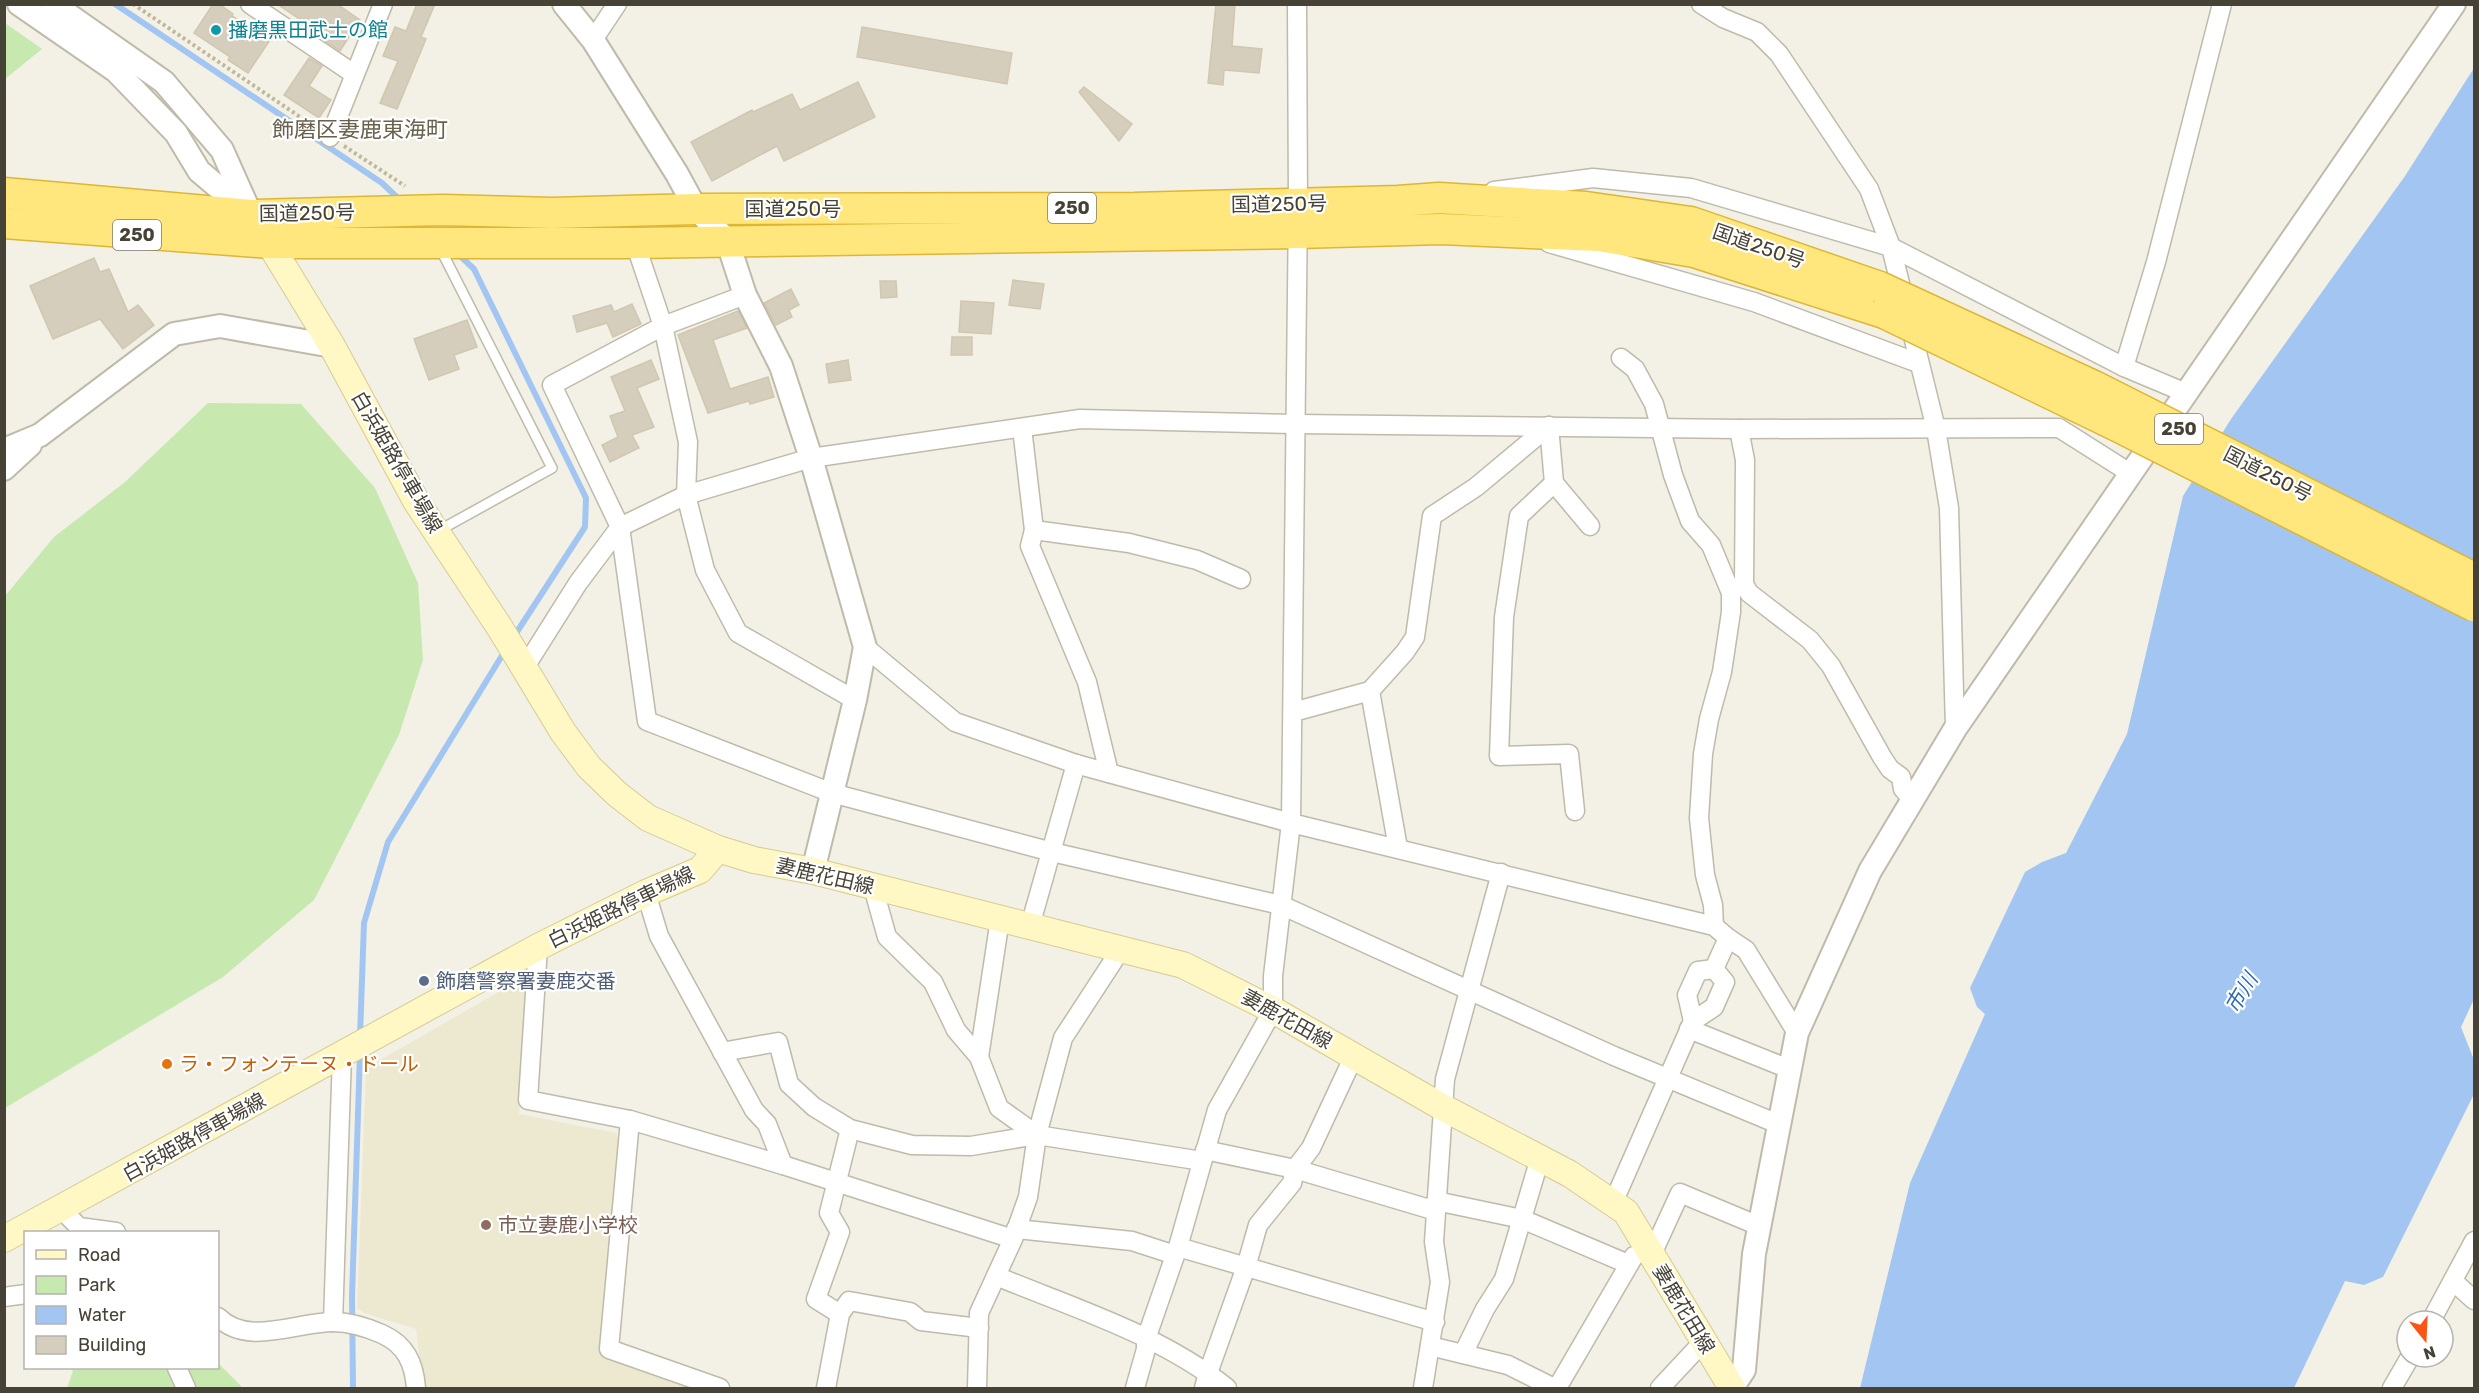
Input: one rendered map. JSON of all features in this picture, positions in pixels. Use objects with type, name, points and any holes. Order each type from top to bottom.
[{"type":"highway","name":"国道250号","points":[[4,193],[251,215],[442,210],[552,213],[696,209],[1134,208],[1439,198],[1586,207],[1691,222],[2094,386],[2475,578]]},
{"type":"highway","name":"国道250号","points":[[4,223],[270,243],[635,243],[1442,229],[1599,236],[1694,252],[1882,300],[2117,426],[2475,606]]},
{"type":"main road","name":"白浜姫路停車場線","points":[[4,1239],[62,1210],[538,947],[646,893],[700,870],[718,849],[648,818],[617,794],[589,767],[563,732],[500,628],[416,501],[332,346],[251,215]]},
{"type":"main road","name":"妻鹿花田線","points":[[718,849],[754,860],[813,871],[1183,965],[1273,1010],[1442,1107],[1570,1174],[1626,1212],[1732,1389]]},
{"type":"street","points":[[19,4],[116,71],[176,133],[199,171],[251,215]]},
{"type":"street","points":[[53,4],[164,82],[222,150],[251,215]]},
{"type":"street","points":[[250,4],[354,74]]},
{"type":"street","points":[[330,137],[383,4]]},
{"type":"street","points":[[564,4],[593,40],[696,209],[727,240],[745,295],[782,366],[811,458],[865,647],[855,700],[813,871]]},
{"type":"street","points":[[593,40],[617,4]]},
{"type":"street","points":[[1135,1389],[1146,1348],[1146,1339],[1158,1310],[1217,1110],[1273,1010],[1273,976],[1291,823],[1298,204],[1297,4]]},
{"type":"street","points":[[1701,4],[1723,18],[1757,32],[1779,54],[1869,189],[1891,246],[1936,429],[1949,508],[1955,729]]},
{"type":"street","points":[[2124,367],[2156,262],[2222,4]]},
{"type":"street","points":[[1732,1389],[1744,1370],[1754,1254],[1797,1033],[1870,871],[1955,729],[2454,4]]},
{"type":"street","points":[[1439,198],[1593,178],[1691,188],[1891,246],[2124,367],[2186,393]]},
{"type":"street","points":[[1506,231],[1754,302],[1918,363]]},
{"type":"street","points":[[635,243],[663,326],[688,442],[686,495],[705,570],[738,633],[855,700]]},
{"type":"street","points":[[745,295],[663,326],[552,385],[620,527],[646,720],[832,792],[1052,852],[1281,905],[1667,1078],[1778,1124]]},
{"type":"street","points":[[4,469],[40,435],[174,334],[220,326],[332,346]]},
{"type":"street","points":[[1621,358],[1635,369],[1654,404],[1673,475],[1690,521],[1711,545],[1731,592],[1726,644],[1716,697],[1709,719],[1700,799],[1699,819],[1705,875],[1713,905],[1714,926]]},
{"type":"street","points":[[521,661],[620,527],[686,495],[811,458],[1080,419],[1739,429],[2059,428],[2130,473]]},
{"type":"street","points":[[1549,426],[1554,483],[1590,526]]},
{"type":"street","points":[[1293,712],[1370,690],[1406,652],[1415,637],[1432,516],[1476,487],[1549,426]]},
{"type":"street","points":[[1022,428],[1034,530],[1030,546],[1087,682],[1109,773]]},
{"type":"street","points":[[1739,429],[1745,460],[1744,584],[1749,593],[1810,640],[1831,666],[1882,757],[1890,769],[1901,777],[1903,789],[1912,800]]},
{"type":"street","points":[[4,450],[40,435]]},
{"type":"street","points":[[1554,483],[1519,516],[1504,617],[1500,756],[1569,754],[1575,811]]},
{"type":"street","points":[[1034,530],[1129,543],[1197,560],[1241,579]]},
{"type":"street","points":[[865,647],[954,722],[1076,764],[1291,823],[1714,926],[1746,950],[1797,1033]]},
{"type":"street","points":[[1370,690],[1398,848]]},
{"type":"street","points":[[1030,926],[1076,764]]},
{"type":"street","points":[[1423,1389],[1440,1282],[1434,1242],[1445,1079],[1501,873]]},
{"type":"street","points":[[873,887],[887,937],[933,982],[956,1030],[979,1058],[999,1108],[1037,1135]]},
{"type":"street","points":[[646,893],[659,936],[754,1110],[767,1124],[783,1165]]},
{"type":"street","points":[[979,1058],[1000,919]]},
{"type":"street","points":[[1714,969],[1728,938]]},
{"type":"street","points":[[538,947],[528,1100],[630,1120],[1014,1234],[1132,1241],[1246,1267],[1435,1322]]},
{"type":"street","points":[[977,1389],[980,1313],[1028,1197],[1037,1135],[1063,1038],[1121,949]]},
{"type":"street","points":[[1691,1025],[1687,995],[1698,971],[1714,969]]},
{"type":"street","points":[[1613,1203],[1691,1025],[1714,1008],[1725,982],[1714,969]]},
{"type":"street","points":[[1691,1025],[1790,1069]]},
{"type":"street","points":[[722,1052],[778,1042],[789,1083],[814,1107],[850,1129],[912,1145],[971,1146],[1037,1135],[1295,1170],[1436,1206],[1522,1219],[1628,1264]]},
{"type":"street","points":[[333,1322],[342,1055]]},
{"type":"street","points":[[1206,1381],[1246,1267],[1258,1225],[1292,1183],[1295,1170],[1311,1148],[1354,1056]]},
{"type":"street","points":[[630,1120],[609,1349],[720,1389]]},
{"type":"street","points":[[840,1314],[816,1299],[840,1232],[829,1213],[850,1129]]},
{"type":"street","points":[[1463,1354],[1485,1309],[1504,1279],[1540,1158]]},
{"type":"street","points":[[1430,1346],[1508,1365],[1555,1389],[1628,1264],[1648,1249],[1680,1193],[1759,1226]]},
{"type":"street","points":[[62,1210],[79,1227],[104,1231]]},
{"type":"street","points":[[2438,1309],[2475,1241]]},
{"type":"street","points":[[996,1276],[1146,1339],[1206,1381],[1227,1389]]},
{"type":"street","points":[[2453,1281],[2475,1300]]},
{"type":"street","points":[[4,1297],[24,1294]]},
{"type":"street","points":[[826,1389],[840,1314],[849,1301],[910,1312],[921,1321],[979,1329]]},
{"type":"street","points":[[219,1318],[249,1333],[333,1322],[363,1326],[397,1341],[415,1368],[417,1389]]},
{"type":"street","points":[[1660,1389],[1703,1342]]},
{"type":"street","points":[[177,1369],[186,1389]]},
{"type":"street","points":[[2392,1389],[2403,1369]]},
{"type":"lane","points":[[436,532],[552,468],[437,243]]},
{"type":"path","points":[[133,4],[409,188]]},
{"type":"shaded area","name":"市立妻鹿小学校","points":[[530,974],[519,1114],[616,1133],[619,1142],[603,1350],[711,1388],[423,1388],[416,1329],[364,1313],[357,1308],[366,1068]]},
{"type":"green space","points":[[5,23],[42,49],[5,79]]},
{"type":"green space","points":[[208,403],[301,404],[375,488],[418,583],[423,660],[399,735],[314,900],[223,977],[5,1108],[5,596],[54,537],[125,482]]},
{"type":"green space","points":[[219,1364],[241,1388],[67,1388],[73,1371],[71,1369],[219,1369]]},
{"type":"water","name":"市川","points":[[2474,68],[2474,999],[2461,1027],[2474,1060],[2474,1094],[2383,1277],[2364,1285],[2345,1281],[2294,1388],[1860,1388],[1910,1183],[1985,1014],[1977,1007],[1970,988],[2025,872],[2042,862],[2066,853],[2127,734],[2183,496],[2231,419],[2405,176]]},
{"type":"building","points":[[213,4],[219,4],[233,14],[232,16],[270,40],[248,73],[228,60],[230,57],[194,33]]},
{"type":"building","points":[[277,4],[337,4],[360,20],[340,51],[321,38],[323,35]]},
{"type":"building","points":[[417,4],[435,4],[421,37],[426,39],[397,109],[380,103],[398,61],[383,56],[395,27],[406,31]]},
{"type":"building","points":[[1216,4],[1235,4],[1232,46],[1262,49],[1259,73],[1224,70],[1223,85],[1208,83]]},
{"type":"building","points":[[862,27],[1012,53],[1007,84],[857,57]]},
{"type":"building","points":[[309,58],[322,66],[309,86],[331,100],[319,118],[284,95]]},
{"type":"building","points":[[858,82],[875,117],[784,161],[777,146],[712,181],[691,142],[752,110],[753,112],[792,94],[800,110]]},
{"type":"building","points":[[1084,87],[1132,124],[1119,141],[1079,92]]},
{"type":"building","points":[[94,258],[100,272],[109,269],[128,312],[138,305],[154,325],[123,349],[100,319],[53,339],[30,286]]},
{"type":"building","points":[[1013,280],[1044,284],[1040,309],[1009,305]]},
{"type":"building","points":[[880,281],[896,281],[897,297],[881,298]]},
{"type":"building","points":[[791,289],[799,305],[789,310],[792,317],[776,325],[764,303]]},
{"type":"building","points":[[961,301],[994,303],[991,334],[959,332]]},
{"type":"building","points":[[632,304],[641,324],[613,337],[607,323],[577,332],[573,316],[611,305],[614,312]]},
{"type":"building","points":[[738,311],[747,328],[713,340],[730,389],[768,377],[774,397],[750,404],[749,401],[708,413],[678,335]]},
{"type":"building","points":[[467,320],[477,347],[454,355],[459,369],[429,380],[414,339]]},
{"type":"building","points":[[952,337],[972,337],[972,355],[951,355]]},
{"type":"building","points":[[651,360],[659,379],[637,388],[654,427],[632,435],[639,448],[610,462],[602,445],[618,437],[610,416],[625,411],[611,377]]},
{"type":"building","points":[[848,360],[851,380],[829,383],[826,364]]},
{"type":"waterway","points":[[115,4],[382,183],[401,201]]},
{"type":"waterway","points":[[457,253],[474,269],[586,498],[585,527],[513,638]]},
{"type":"waterway","points":[[360,1037],[364,923],[388,842],[506,649]]},
{"type":"waterway","points":[[353,1388],[352,1297],[360,1053]]},
{"type":"place","name":"播磨黒田武士の館","points":[[216,30]]},
{"type":"place","name":"飾磨警察署妻鹿交番","points":[[424,981]]},
{"type":"place","name":"ラ・フォンテーヌ・ドール","points":[[167,1064]]},
{"type":"place","name":"市立妻鹿小学校","points":[[486,1225]]},
{"type":"district","name":"飾磨区妻鹿東海町","points":[[360,129]]}]
